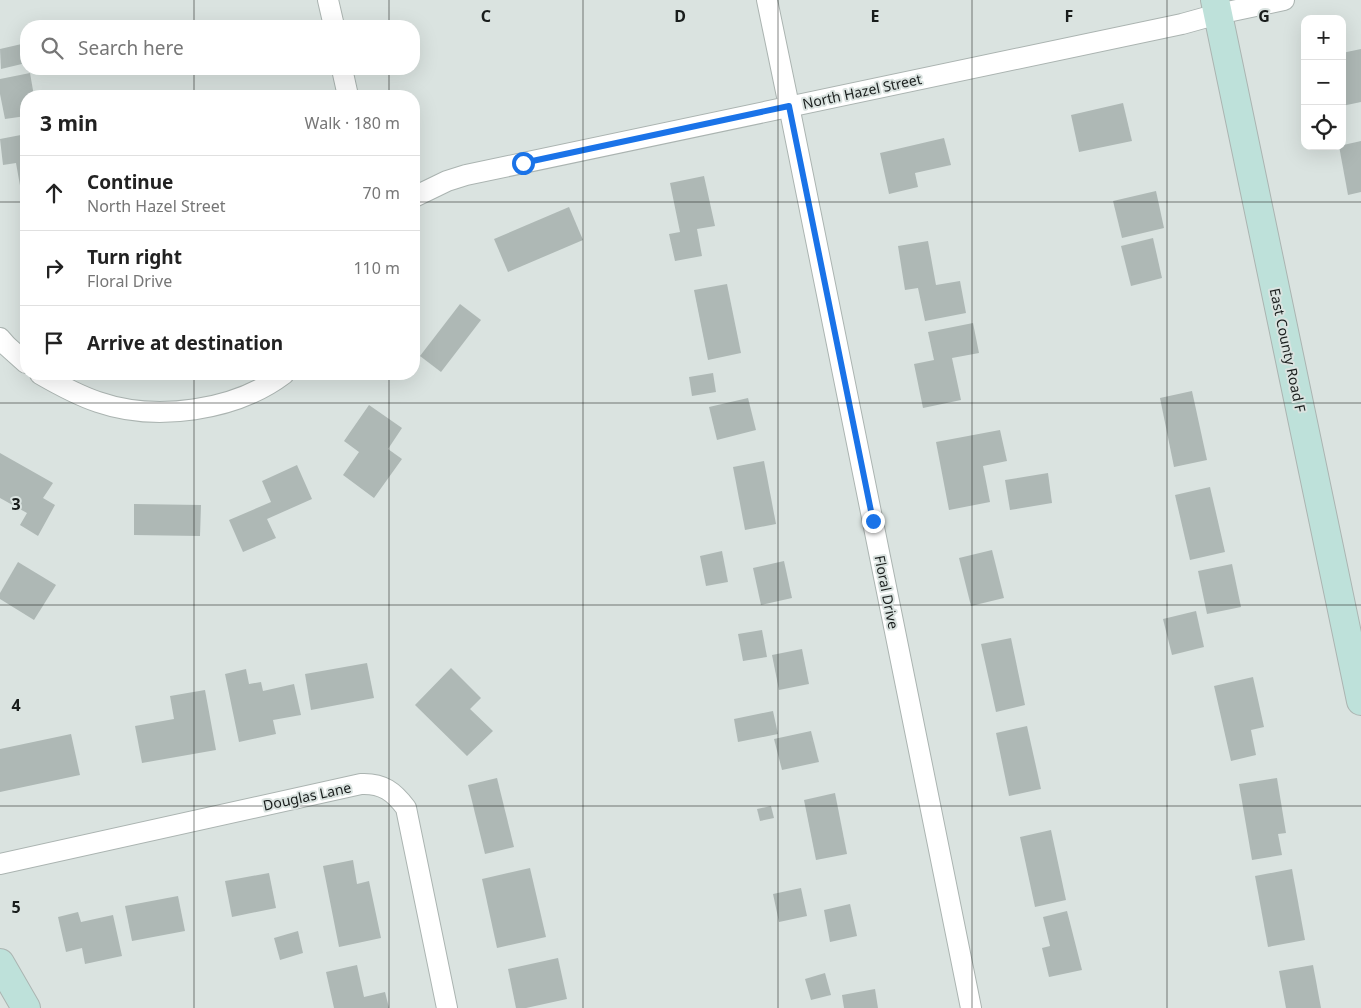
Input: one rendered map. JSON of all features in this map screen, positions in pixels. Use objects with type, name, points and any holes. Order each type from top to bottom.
[{"type":"street","points":[[328,0],[333,20]]},
{"type":"street","name":"Floral Drive","points":[[767,0],[971,1008]]},
{"type":"street","name":"North Hazel Street","points":[[420,194],[466,175],[1182,24],[1217,7],[1284,0]]},
{"type":"street","name":"East County Road F","points":[[1217,7],[1361,701]]},
{"type":"street","points":[[343,75],[347,90]]},
{"type":"street","points":[[0,338],[20,358]]},
{"type":"street","points":[[50,380],[66,390],[99,403],[133,410],[168,412],[205,408],[241,397],[276,380]]},
{"type":"street","name":"Douglas Lane","points":[[0,864],[361,784],[381,786],[397,795],[406,808],[447,1008]]},
{"type":"street","points":[[0,963],[26,1008]]},
{"type":"building","points":[[20,44],[20,64],[1,69],[0,49]]},
{"type":"building","points":[[1361,49],[1361,102],[1346,105],[1346,60],[1346,52]]},
{"type":"building","points":[[30,75],[33,90],[20,90],[20,117],[5,119],[0,94],[0,79]]},
{"type":"building","points":[[1123,103],[1132,141],[1079,152],[1071,115]]},
{"type":"building","points":[[20,135],[20,186],[16,163],[3,165],[0,139]]},
{"type":"building","points":[[944,138],[951,165],[915,173],[918,187],[889,194],[880,153]]},
{"type":"building","points":[[1361,141],[1361,192],[1348,195],[1340,150],[1346,150],[1346,144]]},
{"type":"building","points":[[704,176],[715,226],[697,229],[702,256],[675,261],[669,234],[680,232],[670,183]]},
{"type":"building","points":[[1156,191],[1164,228],[1122,238],[1113,201]]},
{"type":"building","points":[[569,207],[583,240],[508,272],[494,239]]},
{"type":"building","points":[[1153,238],[1162,278],[1131,286],[1121,246]]},
{"type":"building","points":[[928,241],[936,285],[960,281],[966,313],[925,321],[918,288],[905,290],[898,246]]},
{"type":"building","points":[[727,284],[741,353],[708,360],[694,290]]},
{"type":"building","points":[[460,304],[481,320],[441,372],[420,356]]},
{"type":"building","points":[[973,323],[979,353],[952,358],[961,400],[923,408],[914,364],[934,360],[928,332]]},
{"type":"building","points":[[713,373],[716,392],[692,396],[689,377]]},
{"type":"building","points":[[1192,391],[1207,460],[1174,467],[1160,398]]},
{"type":"building","points":[[748,398],[756,430],[717,440],[709,407]]},
{"type":"building","points":[[369,405],[402,428],[388,449],[402,459],[374,498],[343,475],[359,452],[344,441]]},
{"type":"building","points":[[1000,430],[1007,461],[983,466],[990,502],[949,510],[936,442]]},
{"type":"building","points":[[0,453],[53,483],[43,498],[55,505],[38,536],[20,525],[27,513],[0,498]]},
{"type":"building","points":[[764,461],[776,524],[745,530],[733,467]]},
{"type":"building","points":[[297,465],[312,499],[267,519],[276,538],[243,552],[229,520],[271,502],[262,481]]},
{"type":"building","points":[[1048,473],[1052,503],[1010,510],[1005,480]]},
{"type":"building","points":[[1210,487],[1225,552],[1190,560],[1175,495]]},
{"type":"building","points":[[134,504],[201,505],[200,536],[134,535]]},
{"type":"building","points":[[992,550],[1004,598],[971,606],[959,558]]},
{"type":"building","points":[[722,551],[728,582],[706,586],[700,556]]},
{"type":"building","points":[[784,561],[792,598],[761,605],[753,568]]},
{"type":"building","points":[[18,562],[56,585],[34,620],[0,599],[0,593]]},
{"type":"building","points":[[1232,564],[1241,607],[1207,614],[1198,571]]},
{"type":"building","points":[[1196,611],[1204,647],[1172,655],[1163,619]]},
{"type":"building","points":[[762,630],[767,657],[743,661],[738,634]]},
{"type":"building","points":[[1011,638],[1025,705],[996,712],[981,644]]},
{"type":"building","points":[[802,649],[809,684],[779,690],[772,655]]},
{"type":"building","points":[[367,663],[374,698],[311,710],[305,674]]},
{"type":"building","points":[[451,668],[481,698],[470,709],[493,731],[467,756],[415,705]]},
{"type":"building","points":[[246,669],[249,684],[261,682],[263,691],[294,684],[301,715],[273,720],[276,734],[239,742],[225,674]]},
{"type":"building","points":[[1253,677],[1264,727],[1251,730],[1256,755],[1231,761],[1214,686]]},
{"type":"building","points":[[205,690],[216,750],[142,763],[135,726],[174,719],[170,696]]},
{"type":"building","points":[[773,711],[778,734],[738,742],[734,719]]},
{"type":"building","points":[[1027,726],[1041,789],[1009,796],[996,733]]},
{"type":"building","points":[[811,731],[819,762],[782,770],[774,739]]},
{"type":"building","points":[[71,734],[80,775],[0,792],[0,749]]},
{"type":"building","points":[[497,778],[514,847],[485,854],[468,785]]},
{"type":"building","points":[[1277,778],[1286,833],[1278,834],[1282,855],[1252,860],[1239,784]]},
{"type":"building","points":[[835,793],[847,854],[816,860],[804,800]]},
{"type":"building","points":[[771,806],[774,818],[760,821],[757,809]]},
{"type":"building","points":[[1051,830],[1066,900],[1035,907],[1020,837]]},
{"type":"building","points":[[353,860],[357,884],[369,881],[381,938],[339,947],[323,866]]},
{"type":"building","points":[[530,868],[546,937],[497,948],[482,879]]},
{"type":"building","points":[[1292,869],[1305,940],[1268,947],[1255,876]]},
{"type":"building","points":[[269,873],[276,908],[232,917],[225,881]]},
{"type":"building","points":[[801,888],[807,916],[779,922],[773,894]]},
{"type":"building","points":[[178,896],[185,931],[132,941],[125,906]]},
{"type":"building","points":[[850,904],[857,936],[830,942],[824,910]]},
{"type":"building","points":[[1067,911],[1082,970],[1049,977],[1042,948],[1050,946],[1043,917]]},
{"type":"building","points":[[78,912],[81,922],[113,915],[122,956],[85,964],[82,948],[66,952],[58,917]]},
{"type":"building","points":[[298,931],[303,953],[280,960],[274,938]]},
{"type":"building","points":[[558,958],[567,999],[526,1008],[516,1008],[508,969]]},
{"type":"building","points":[[357,965],[364,997],[385,992],[389,1008],[334,1008],[326,972]]},
{"type":"building","points":[[1313,965],[1321,1008],[1286,1008],[1279,971]]},
{"type":"building","points":[[825,973],[831,995],[811,1000],[805,979]]},
{"type":"building","points":[[875,989],[878,1008],[844,1008],[842,995]]},
{"type":"route","points":[[523,163],[789,106],[873,521]]}]
